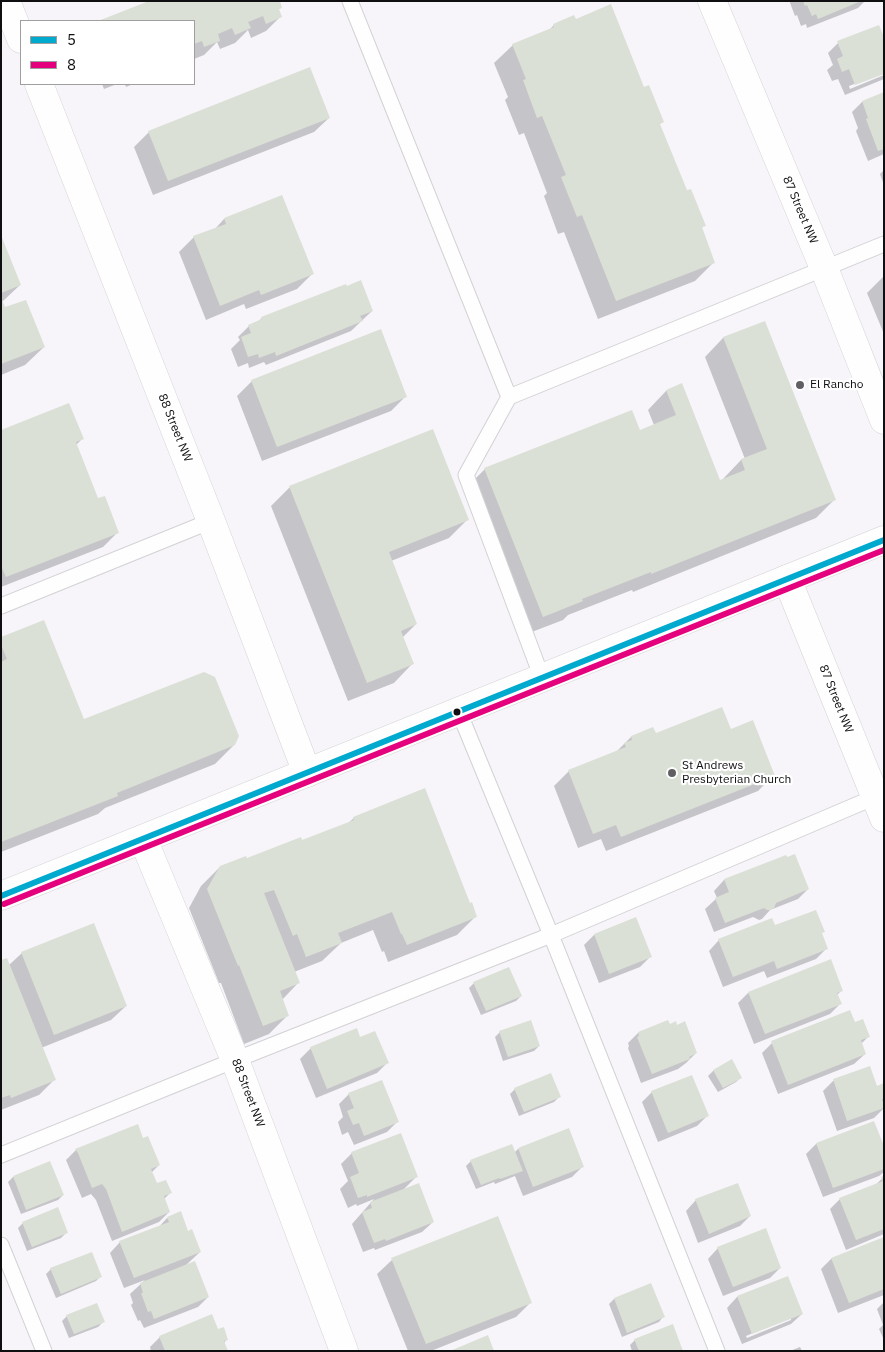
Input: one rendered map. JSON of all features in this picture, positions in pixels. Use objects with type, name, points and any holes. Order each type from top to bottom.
[{"type":"street","points":[[6,1],[20,36]]},
{"type":"street","name":"87 Street NW","points":[[712,1],[824,268],[884,420]]},
{"type":"street","name":"88 Street NW","points":[[39,85],[212,521],[306,773]]},
{"type":"street","points":[[1,896],[884,540]]},
{"type":"street","name":"87 Street NW","points":[[787,579],[880,807]]},
{"type":"street","name":"88 Street NW","points":[[143,839],[235,1060],[344,1351]]},
{"type":"lane","points":[[350,1],[509,397]]},
{"type":"lane","points":[[542,678],[466,475],[509,397],[884,244]]},
{"type":"lane","points":[[1,606],[212,521]]},
{"type":"lane","points":[[459,712],[551,935],[717,1351]]},
{"type":"lane","points":[[1,1155],[235,1060],[880,807]]},
{"type":"lane","points":[[1,1245],[44,1351]]},
{"type":"building","points":[[149,1],[280,1],[282,8],[279,9],[282,17],[266,24],[263,16],[248,22],[251,28],[235,35],[232,28],[218,34],[220,41],[204,47],[202,41],[195,44],[195,20],[101,20]]},
{"type":"building","points":[[803,1],[861,1],[818,19],[816,14],[812,16]]},
{"type":"building","points":[[611,4],[644,87],[649,85],[664,122],[660,124],[687,190],[691,189],[706,226],[702,227],[715,263],[616,301],[582,215],[577,217],[561,177],[566,175],[542,116],[537,118],[523,80],[526,79],[512,44],[554,27],[553,24],[574,15],[576,19]]},
{"type":"building","points":[[879,25],[884,37],[884,74],[855,85],[849,69],[842,72],[837,59],[843,56],[837,41]]},
{"type":"building","points":[[310,67],[330,118],[168,181],[148,131]]},
{"type":"building","points":[[884,92],[884,149],[878,151],[866,119],[868,118],[862,101]]},
{"type":"building","points":[[282,195],[314,274],[261,295],[259,290],[220,306],[193,236],[226,224],[224,218]]},
{"type":"building","points":[[1,235],[21,285],[1,293]]},
{"type":"building","points":[[361,280],[373,311],[360,316],[363,321],[276,356],[275,352],[259,358],[258,354],[248,357],[241,337],[251,333],[248,325],[262,319],[261,317]]},
{"type":"building","points":[[1,297],[5,307],[26,300],[45,347],[1,364]]},
{"type":"building","points":[[765,321],[836,500],[651,574],[651,572],[582,599],[583,601],[543,617],[484,468],[632,410],[640,430],[676,415],[666,390],[682,383],[720,480],[745,470],[741,459],[767,449],[723,337]]},
{"type":"building","points":[[381,329],[407,397],[277,447],[251,380]]},
{"type":"building","points":[[69,403],[84,439],[76,442],[98,498],[105,496],[119,533],[6,577],[1,566],[1,430]]},
{"type":"building","points":[[433,429],[469,520],[389,552],[417,624],[401,631],[414,664],[367,683],[289,486]]},
{"type":"building","points":[[44,620],[84,719],[204,672],[215,677],[239,736],[235,745],[117,793],[118,796],[1,842],[1,662],[7,659],[1,645],[1,637]]},
{"type":"building","name":"St Andrews Presbyterian Church","points":[[722,707],[731,729],[753,720],[775,776],[621,837],[616,825],[593,834],[568,770],[626,747],[624,743],[632,740],[631,736],[653,727],[656,733]]},
{"type":"building","points":[[425,788],[477,917],[407,945],[392,912],[338,933],[342,943],[306,957],[297,934],[293,936],[274,890],[264,893],[300,983],[280,991],[289,1016],[263,1026],[207,889],[220,866],[246,856],[247,858],[301,837],[302,840],[354,820],[353,817]]},
{"type":"building","points":[[795,854],[809,889],[776,903],[774,908],[770,910],[764,908],[725,923],[715,898],[729,892],[724,879],[786,855],[787,857]]},
{"type":"building","points":[[816,910],[825,932],[822,933],[828,949],[777,969],[774,961],[733,977],[718,939],[772,918],[775,925]]},
{"type":"building","points":[[636,917],[652,957],[609,974],[594,934]]},
{"type":"building","points":[[94,923],[127,1006],[54,1035],[21,952]]},
{"type":"building","points":[[7,958],[56,1080],[11,1098],[10,1095],[1,1098],[1,960]]},
{"type":"building","points":[[831,959],[843,991],[837,993],[842,1004],[765,1034],[748,992]]},
{"type":"building","points":[[509,967],[522,996],[486,1011],[473,982]]},
{"type":"building","points":[[850,1010],[855,1022],[863,1019],[870,1037],[861,1040],[866,1054],[788,1085],[771,1041]]},
{"type":"building","points":[[531,1020],[540,1046],[508,1057],[499,1031]]},
{"type":"building","points":[[668,1020],[670,1024],[676,1021],[677,1025],[685,1021],[697,1053],[689,1057],[690,1059],[652,1074],[637,1037],[639,1036],[638,1032]]},
{"type":"building","points":[[357,1028],[360,1037],[375,1031],[389,1063],[327,1089],[310,1047]]},
{"type":"building","points":[[732,1059],[742,1078],[723,1088],[713,1070]]},
{"type":"building","points":[[870,1066],[877,1086],[884,1083],[884,1098],[882,1099],[884,1108],[847,1121],[833,1079]]},
{"type":"building","points":[[551,1073],[561,1097],[524,1112],[514,1088]]},
{"type":"building","points":[[692,1075],[709,1116],[668,1133],[651,1091]]},
{"type":"building","points":[[382,1080],[399,1122],[364,1136],[359,1123],[353,1125],[347,1111],[354,1108],[348,1093]]},
{"type":"building","points":[[874,1121],[884,1146],[884,1169],[833,1188],[816,1143]]},
{"type":"building","points":[[138,1124],[143,1138],[148,1136],[160,1165],[151,1169],[157,1183],[166,1180],[172,1193],[164,1196],[170,1212],[122,1232],[106,1189],[102,1184],[92,1188],[75,1149]]},
{"type":"building","points":[[569,1128],[584,1167],[533,1187],[518,1148]]},
{"type":"building","points":[[401,1133],[418,1177],[367,1197],[367,1195],[358,1198],[350,1177],[359,1173],[351,1152]]},
{"type":"building","points":[[512,1144],[523,1171],[481,1185],[470,1160]]},
{"type":"building","points":[[50,1161],[64,1195],[26,1210],[13,1176]]},
{"type":"building","points":[[884,1176],[884,1229],[856,1240],[839,1198],[883,1181],[881,1177]]},
{"type":"building","points":[[419,1183],[434,1222],[386,1241],[385,1239],[374,1243],[362,1212],[372,1208],[370,1202]]},
{"type":"building","points":[[738,1183],[751,1216],[709,1234],[695,1199]]},
{"type":"building","points":[[58,1207],[68,1233],[32,1247],[22,1222]]},
{"type":"building","points":[[181,1211],[188,1231],[192,1229],[201,1252],[134,1278],[119,1241],[169,1222],[167,1217]]},
{"type":"building","points":[[498,1216],[532,1303],[426,1344],[391,1258]]},
{"type":"building","points":[[766,1228],[781,1268],[733,1287],[717,1247]]},
{"type":"building","points":[[884,1237],[884,1289],[849,1303],[831,1258]]},
{"type":"building","points":[[92,1252],[102,1277],[61,1294],[50,1268]]},
{"type":"building","points":[[195,1261],[209,1297],[154,1319],[151,1311],[148,1312],[141,1293],[143,1293],[140,1283]]},
{"type":"building","points":[[788,1276],[803,1314],[752,1334],[737,1296]]},
{"type":"building","points":[[651,1283],[665,1317],[627,1333],[614,1298]]},
{"type":"building","points":[[97,1303],[105,1322],[74,1334],[66,1315]]},
{"type":"building","points":[[212,1314],[218,1329],[224,1327],[228,1340],[224,1341],[228,1351],[165,1351],[159,1336]]},
{"type":"building","points":[[673,1324],[683,1351],[639,1351],[634,1339]]},
{"type":"building","points":[[488,1335],[494,1351],[450,1351]]},
{"type":"transit line","name":"5","points":[[1,896],[884,540]]},
{"type":"transit line","name":"8","points":[[4,904],[884,550]]},
{"type":"place","name":"El Rancho","points":[[800,385]]},
{"type":"place","name":"St Andrews Presbyterian Church","points":[[672,773]]}]
